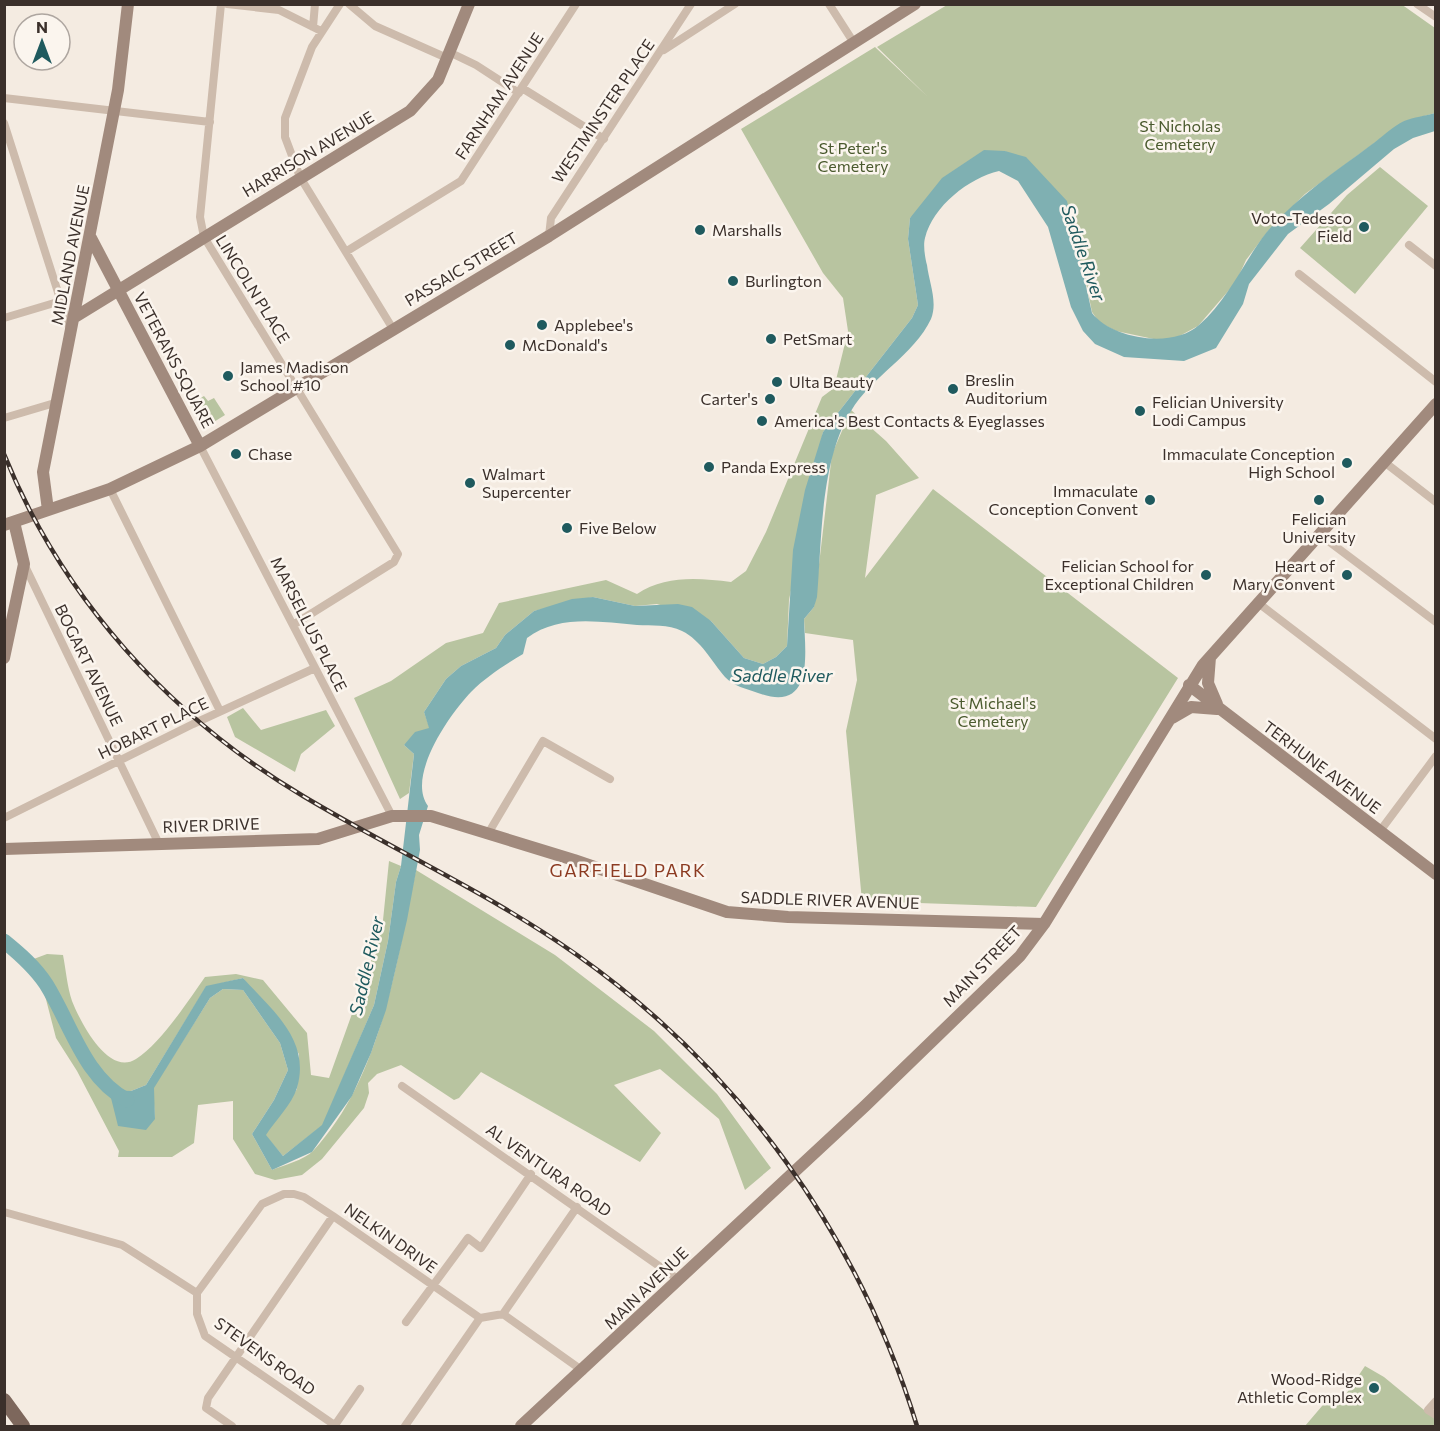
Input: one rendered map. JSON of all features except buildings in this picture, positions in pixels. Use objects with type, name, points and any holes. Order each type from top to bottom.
[{"type":"main road","points":[[4,1400],[23,1426]]},
{"type":"street","name":"MIDLAND AVENUE","points":[[48,510],[43,472],[91,238],[114,111],[128,4]]},
{"type":"street","name":"LINCOLN PLACE","points":[[221,4],[200,217],[204,237],[399,557],[293,625]]},
{"type":"street","points":[[228,4],[279,10],[317,29]]},
{"type":"street","points":[[315,4],[317,29],[285,118],[285,137],[300,177],[393,329]]},
{"type":"street","points":[[317,29],[340,4]]},
{"type":"street","points":[[349,4],[375,26],[476,65],[604,139]]},
{"type":"street","name":"HARRISON AVENUE","points":[[118,290],[411,111],[431,90],[469,4]]},
{"type":"street","name":"FARNHAM AVENUE","points":[[346,251],[461,181],[576,4]]},
{"type":"street","name":"WESTMINSTER PLACE","points":[[549,236],[551,218],[691,4]]},
{"type":"street","points":[[661,52],[735,4]]},
{"type":"street","points":[[829,4],[854,43]]},
{"type":"street","name":"PASSAIC STREET","points":[[9,523],[110,489],[200,446],[549,236],[915,4]]},
{"type":"street","points":[[1417,4],[1436,17]]},
{"type":"street","points":[[4,98],[210,122]]},
{"type":"street","points":[[4,123],[71,334]]},
{"type":"street","name":"VETERANS SQUARE","points":[[91,238],[200,446]]},
{"type":"street","points":[[1409,245],[1436,266]]},
{"type":"street","points":[[1299,274],[1436,382]]},
{"type":"street","name":"VETERANS SQUARE","points":[[75,317],[118,290]]},
{"type":"street","points":[[4,318],[61,301]]},
{"type":"street","points":[[4,418],[57,402]]},
{"type":"street","name":"MAIN STREET","points":[[791,1172],[856,1114],[1020,956],[1044,924],[1189,685],[1210,655],[1436,404]]},
{"type":"street","name":"MARSELLUS PLACE","points":[[200,446],[315,668],[395,815]]},
{"type":"street","points":[[1383,461],[1436,502]]},
{"type":"street","points":[[110,489],[220,711]]},
{"type":"street","points":[[4,658],[24,564],[9,523]]},
{"type":"street","points":[[1319,534],[1436,622]]},
{"type":"street","name":"BOGART AVENUE","points":[[24,564],[159,843]]},
{"type":"street","points":[[1257,602],[1436,739]]},
{"type":"street","points":[[1210,655],[1208,682],[1211,694],[1221,710]]},
{"type":"street","name":"HOBART PLACE","points":[[4,818],[220,711],[315,668]]},
{"type":"street","name":"TERHUNE AVENUE","points":[[1189,685],[1436,874]]},
{"type":"street","points":[[1168,720],[1191,707],[1221,710]]},
{"type":"street","points":[[489,832],[543,741],[610,779]]},
{"type":"street","points":[[1380,831],[1436,756]]},
{"type":"street","name":"RIVER DRIVE","points":[[4,849],[318,839],[395,815],[414,815]]},
{"type":"street","name":"SADDLE RIVER AVENUE","points":[[414,815],[434,816],[489,832],[727,912],[788,917],[1044,924]]},
{"type":"street","points":[[1012,923],[1022,934],[1024,944],[1020,956]]},
{"type":"street","name":"AL VENTURA ROAD","points":[[402,1086],[531,1174],[679,1280]]},
{"type":"street","name":"MAIN AVENUE","points":[[521,1426],[583,1371],[791,1172]]},
{"type":"street","points":[[406,1322],[468,1238],[481,1248],[531,1174]]},
{"type":"street","name":"NELKIN DRIVE","points":[[197,1293],[262,1204],[273,1197],[284,1194],[304,1197],[480,1318]]},
{"type":"street","points":[[503,1314],[577,1207]]},
{"type":"street","points":[[4,1212],[122,1245],[197,1293]]},
{"type":"street","points":[[232,1426],[206,1408],[206,1403],[235,1357],[333,1216]]},
{"type":"street","name":"STEVENS ROAD","points":[[197,1293],[196,1314],[205,1336],[335,1426]]},
{"type":"street","points":[[405,1426],[480,1318],[503,1314],[583,1371]]},
{"type":"street","points":[[335,1426],[360,1389]]},
{"type":"street","points":[[1432,1413],[1436,1401]]},
{"type":"green space","name":"St Nicholas Cemetery","points":[[1401,4],[1435,28],[1435,113],[1403,122],[1305,194],[1268,231],[1246,260],[1236,282],[1198,326],[1174,339],[1163,341],[1116,331],[1099,322],[1092,312],[1083,268],[1005,151],[910,218],[908,239],[918,305],[912,318],[823,432],[789,600],[787,646],[776,657],[763,664],[744,658],[711,621],[657,604],[635,606],[593,597],[534,611],[505,635],[496,648],[461,666],[446,679],[424,712],[430,729],[404,745],[414,754],[409,793],[400,799],[354,698],[391,681],[446,643],[483,633],[499,603],[606,580],[637,594],[659,584],[683,579],[731,582],[746,571],[766,532],[822,397],[834,388],[848,331],[843,298],[823,273],[741,129],[875,47],[928,97],[877,47],[947,5]]},
{"type":"green space","name":"Voto-Tedesco Field","points":[[1380,167],[1428,206],[1355,294],[1300,248],[1347,195]]},
{"type":"green space","points":[[204,396],[208,401],[214,398],[225,415],[209,425],[201,423],[191,404]]},
{"type":"green space","name":"St Michael's Cemetery","points":[[851,410],[886,441],[919,478],[876,495],[865,578],[933,489],[1178,678],[1036,907],[862,901],[846,731],[857,680],[853,640],[805,633],[804,619],[814,607],[832,454]]},
{"type":"green space","points":[[243,708],[261,730],[326,710],[335,726],[301,754],[295,772],[235,737],[227,717]]},
{"type":"green space","points":[[389,861],[401,866],[396,882],[388,941],[374,1005],[323,1125],[283,1156],[265,1135],[297,1089],[299,1054],[243,978],[206,987],[146,1085],[131,1091],[155,1119],[153,1088],[210,998],[223,989],[243,990],[280,1043],[288,1070],[274,1100],[252,1134],[272,1170],[299,1160],[313,1151],[336,1122],[355,1090],[370,1055],[393,981],[416,870],[555,955],[654,1031],[717,1094],[771,1168],[745,1190],[719,1119],[660,1069],[614,1085],[661,1133],[640,1162],[481,1072],[459,1098],[454,1100],[401,1065],[377,1074],[368,1083],[369,1093],[364,1108],[322,1159],[302,1175],[275,1180],[255,1174],[233,1139],[233,1101],[198,1105],[194,1143],[172,1157],[118,1157],[119,1151],[77,1071],[56,1038],[42,984],[23,963],[47,954],[63,955],[70,995],[88,1033],[106,1054],[115,1060],[126,1062],[136,1059],[155,1043],[174,1021],[205,977],[236,974],[263,980],[307,1033],[311,1075],[329,1078],[382,930]]},
{"type":"green space","name":"Wood-Ridge Athletic Complex","points":[[1365,1366],[1384,1377],[1435,1419],[1435,1426],[1305,1426],[1328,1399],[1335,1398],[1340,1403]]},
{"type":"water","name":"Saddle River","points":[[1435,113],[1435,131],[1413,138],[1394,149],[1329,204],[1288,234],[1249,284],[1243,304],[1216,348],[1184,361],[1124,357],[1095,344],[1083,331],[1071,307],[1048,227],[1018,181],[999,171],[976,180],[954,195],[936,215],[925,238],[925,255],[934,306],[931,319],[914,344],[859,399],[841,431],[833,453],[824,501],[817,597],[814,607],[804,619],[805,662],[798,688],[789,695],[776,697],[736,685],[725,677],[695,640],[671,627],[580,621],[552,625],[539,630],[527,638],[523,654],[483,681],[471,692],[452,715],[433,746],[422,779],[423,793],[428,806],[419,835],[420,850],[407,920],[386,1010],[371,1053],[352,1096],[312,1152],[272,1170],[252,1134],[274,1100],[288,1070],[280,1043],[243,990],[223,989],[210,998],[154,1088],[155,1119],[146,1130],[118,1126],[109,1090],[131,1091],[146,1085],[206,986],[243,978],[277,1014],[294,1041],[299,1055],[300,1071],[295,1094],[266,1135],[283,1156],[322,1125],[374,1005],[388,941],[396,882],[401,866],[414,754],[404,745],[415,732],[429,728],[424,712],[446,679],[461,666],[496,648],[505,635],[534,611],[572,599],[593,597],[635,606],[678,604],[692,607],[711,621],[744,658],[763,664],[776,657],[787,646],[793,550],[805,490],[823,432],[912,318],[918,305],[908,239],[910,218],[942,178],[984,150],[1005,151],[1026,157],[1067,201],[1092,313],[1101,322],[1128,335],[1159,339],[1174,337],[1199,325],[1227,293],[1266,233],[1302,197],[1400,123]]},
{"type":"waterway","name":"Saddle River","points":[[4,941],[42,978],[89,1064],[112,1090],[127,1100]]},
{"type":"railway","points":[[4,454],[28,507],[56,557],[89,605],[125,649],[165,691],[208,729],[254,765],[303,796],[476,892],[544,933],[636,1000],[691,1050],[741,1104],[786,1162],[827,1224],[862,1288],[892,1356],[917,1426]]},
{"type":"place","name":"Voto-Tedesco Field","points":[[1364,227]]},
{"type":"place","name":"Marshalls","points":[[700,230]]},
{"type":"place","name":"Burlington","points":[[733,281]]},
{"type":"place","name":"Applebee's","points":[[542,325]]},
{"type":"place","name":"PetSmart","points":[[771,339]]},
{"type":"place","name":"McDonald's","points":[[510,345]]},
{"type":"place","name":"James Madison School #10","points":[[228,376]]},
{"type":"place","name":"Ulta Beauty","points":[[777,382]]},
{"type":"place","name":"Breslin Auditorium","points":[[953,389]]},
{"type":"place","name":"Carter's","points":[[770,399]]},
{"type":"place","name":"Felician University Lodi Campus","points":[[1140,411]]},
{"type":"place","name":"America's Best Contacts & Eyeglasses","points":[[762,421]]},
{"type":"place","name":"Chase","points":[[236,454]]},
{"type":"place","name":"Immaculate Conception High School","points":[[1347,463]]},
{"type":"place","name":"Panda Express","points":[[709,467]]},
{"type":"place","name":"Walmart Supercenter","points":[[470,483]]},
{"type":"place","name":"Immaculate Conception Convent","points":[[1150,500]]},
{"type":"place","name":"Felician University","points":[[1319,500]]},
{"type":"place","name":"Five Below","points":[[567,528]]},
{"type":"place","name":"Felician School for Exceptional Children","points":[[1206,575]]},
{"type":"place","name":"Heart of Mary Convent","points":[[1347,575]]},
{"type":"place","name":"Wood-Ridge Athletic Complex","points":[[1374,1388]]},
{"type":"district","name":"GARFIELD PARK","points":[[628,871]]},
{"type":"park label","name":"St Peter's Cemetery","points":[[853,157]]}]
